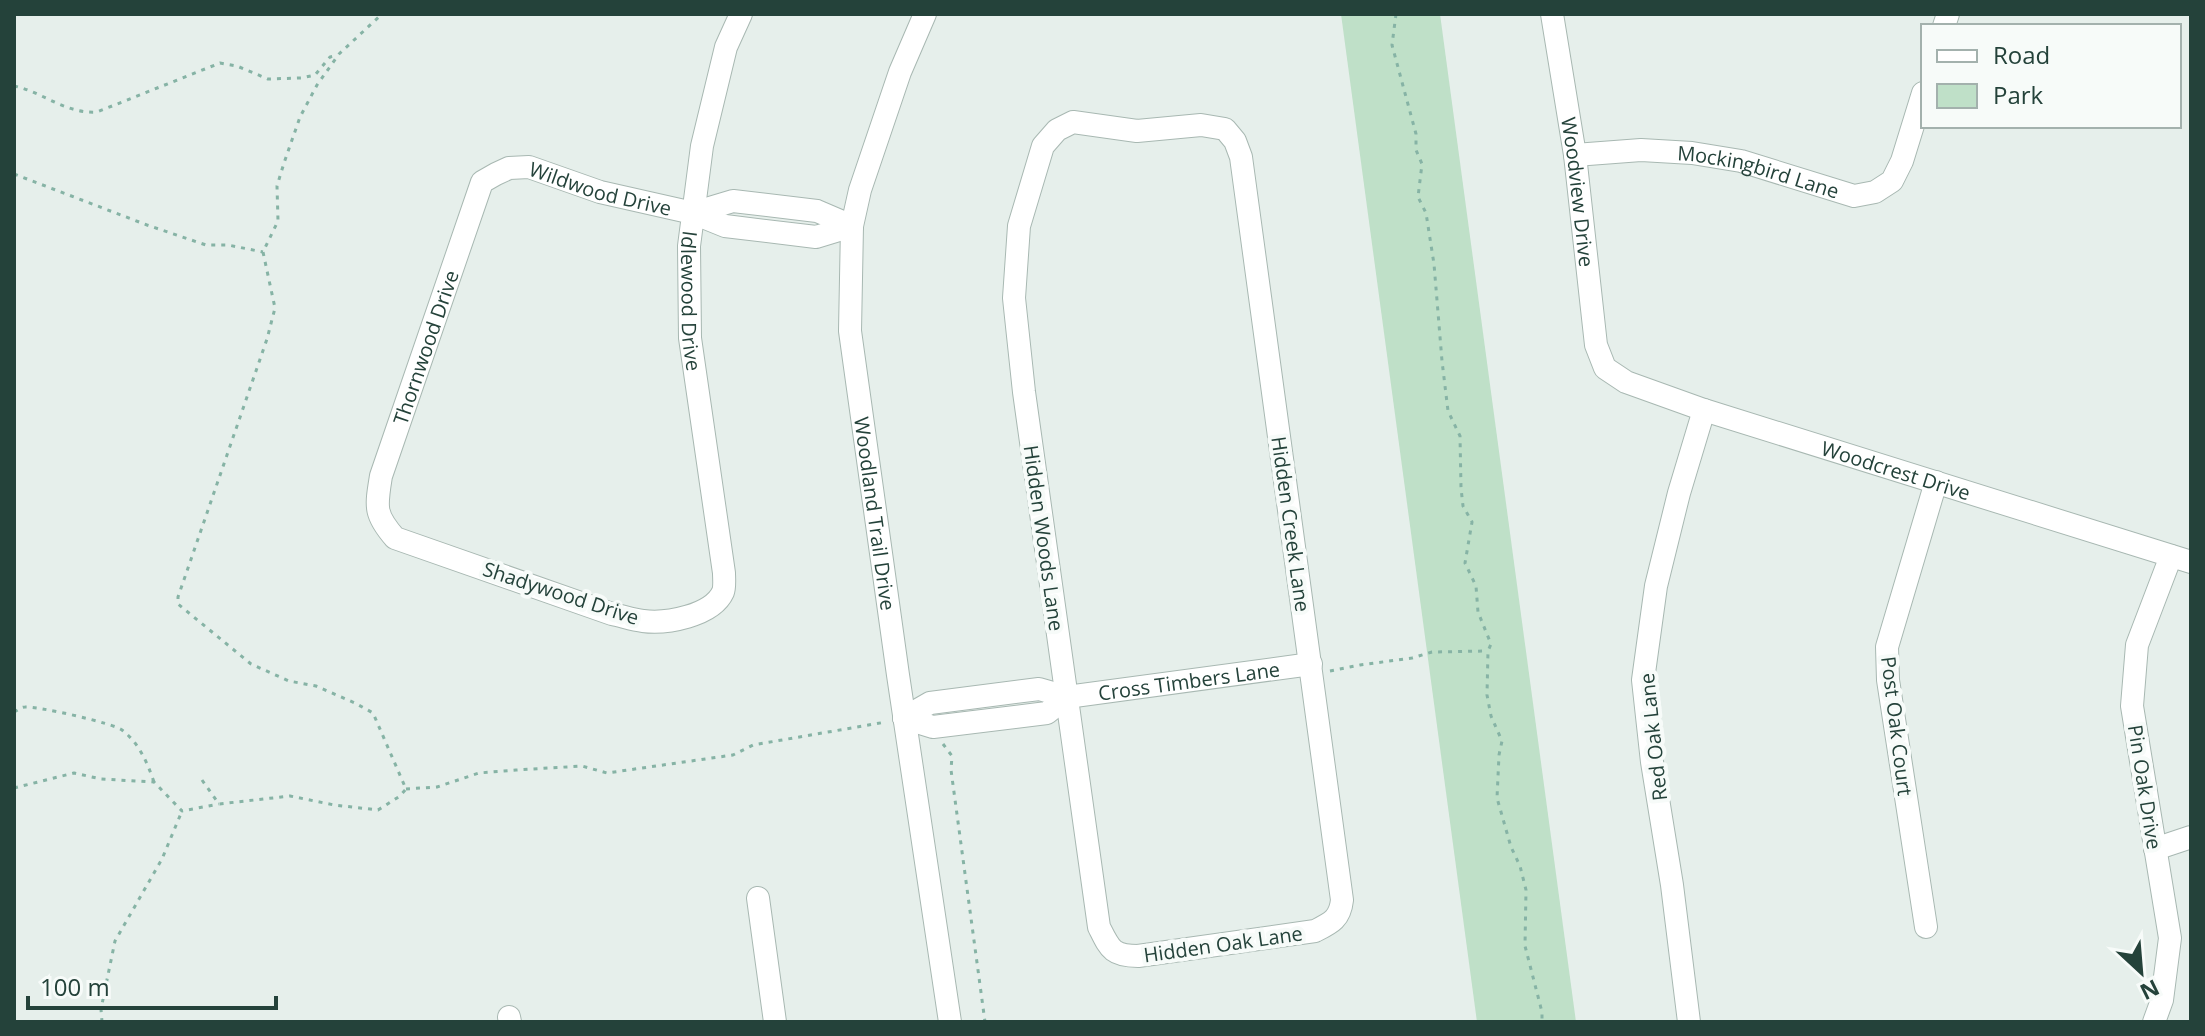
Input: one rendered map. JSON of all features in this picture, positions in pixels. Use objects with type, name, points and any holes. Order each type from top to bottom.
[{"type":"street","name":"Idlewood Drive","points":[[723,591],[724,573],[690,338],[689,246],[702,146],[726,47],[741,14]]},
{"type":"street","name":"Woodland Trail Drive","points":[[925,14],[900,72],[860,190],[852,226],[850,331],[895,720],[950,1022]]},
{"type":"street","name":"Woodview Drive","points":[[1552,14],[1575,155],[1596,345],[1605,368]]},
{"type":"street","name":"Mockingbird Lane","points":[[1575,155],[1641,150],[1692,153],[1741,161],[1854,196],[1875,192],[1892,181],[1902,161],[1921,99]]},
{"type":"street","name":"Hidden Creek Lane","points":[[1057,130],[1073,122],[1137,131],[1201,125],[1225,129],[1235,141],[1241,157],[1342,900],[1341,912],[1335,921]]},
{"type":"street","name":"Hidden Woods Lane","points":[[1057,130],[1043,146],[1019,226],[1014,298],[1024,392],[1099,927],[1111,950]]},
{"type":"street","name":"Wildwood Drive","points":[[509,168],[529,167],[600,192],[693,213],[733,201],[817,211],[852,226]]},
{"type":"street","name":"Thornwood Drive","points":[[395,538],[380,521],[377,500],[381,476],[482,182],[509,168]]},
{"type":"street","name":"Woodcrest Drive","points":[[1605,368],[1626,382],[1704,410],[2181,559]]},
{"type":"street","name":"Red Oak Lane","points":[[1689,1022],[1643,680],[1656,586],[1704,410]]},
{"type":"street","name":"Post Oak Court","points":[[1926,927],[1888,680],[1887,647],[1936,482]]},
{"type":"street","name":"Shadywood Drive","points":[[395,538],[612,614],[644,622],[695,615],[710,607],[723,591]]},
{"type":"street","name":"Pin Oak Drive","points":[[2154,1022],[2162,1000],[2170,938],[2132,706],[2137,645],[2181,559]]},
{"type":"street","name":"Cross Timbers Lane","points":[[895,720],[930,703],[1039,689],[1067,697],[1311,669]]},
{"type":"street","points":[[2155,849],[2191,837]]},
{"type":"street","points":[[758,898],[775,1022]]},
{"type":"street","name":"Hidden Oak Lane","points":[[1111,950],[1121,956],[1138,956],[1315,931],[1335,921]]},
{"type":"path","points":[[382,14],[337,56],[300,117],[277,186],[278,221],[263,252],[275,308],[178,604],[251,664],[289,681],[336,694],[373,713],[406,789]]},
{"type":"path","points":[[1396,14],[1392,45],[1422,164],[1418,197],[1426,213],[1434,264],[1448,411],[1460,436],[1463,506],[1472,522],[1465,563],[1476,586],[1478,612],[1491,644],[1488,651],[1487,695],[1491,716],[1502,741],[1497,798],[1526,890],[1525,946],[1542,1022]]},
{"type":"path","points":[[14,86],[32,90],[60,107],[85,113],[97,112],[220,63],[237,66],[268,79],[301,78],[315,75],[330,57],[337,56]]},
{"type":"path","points":[[14,174],[206,245],[228,245],[263,252]]},
{"type":"path","points":[[1311,669],[1412,658],[1432,652],[1488,651]]},
{"type":"path","points":[[14,712],[23,707],[43,709],[119,727],[148,763],[154,782],[182,811]]},
{"type":"path","points":[[182,811],[290,796],[378,810],[406,789],[437,787],[479,773],[582,766],[607,773],[733,755],[753,745],[895,720]]},
{"type":"path","points":[[941,742],[952,756],[951,770],[985,1022]]},
{"type":"path","points":[[14,788],[74,773],[101,779],[154,782]]},
{"type":"path","points":[[202,780],[219,804]]},
{"type":"path","points":[[102,1022],[101,1009],[115,941],[162,859],[182,811]]},
{"type":"green space","points":[[1341,14],[1440,14],[1576,1022],[1477,1022]]}]
